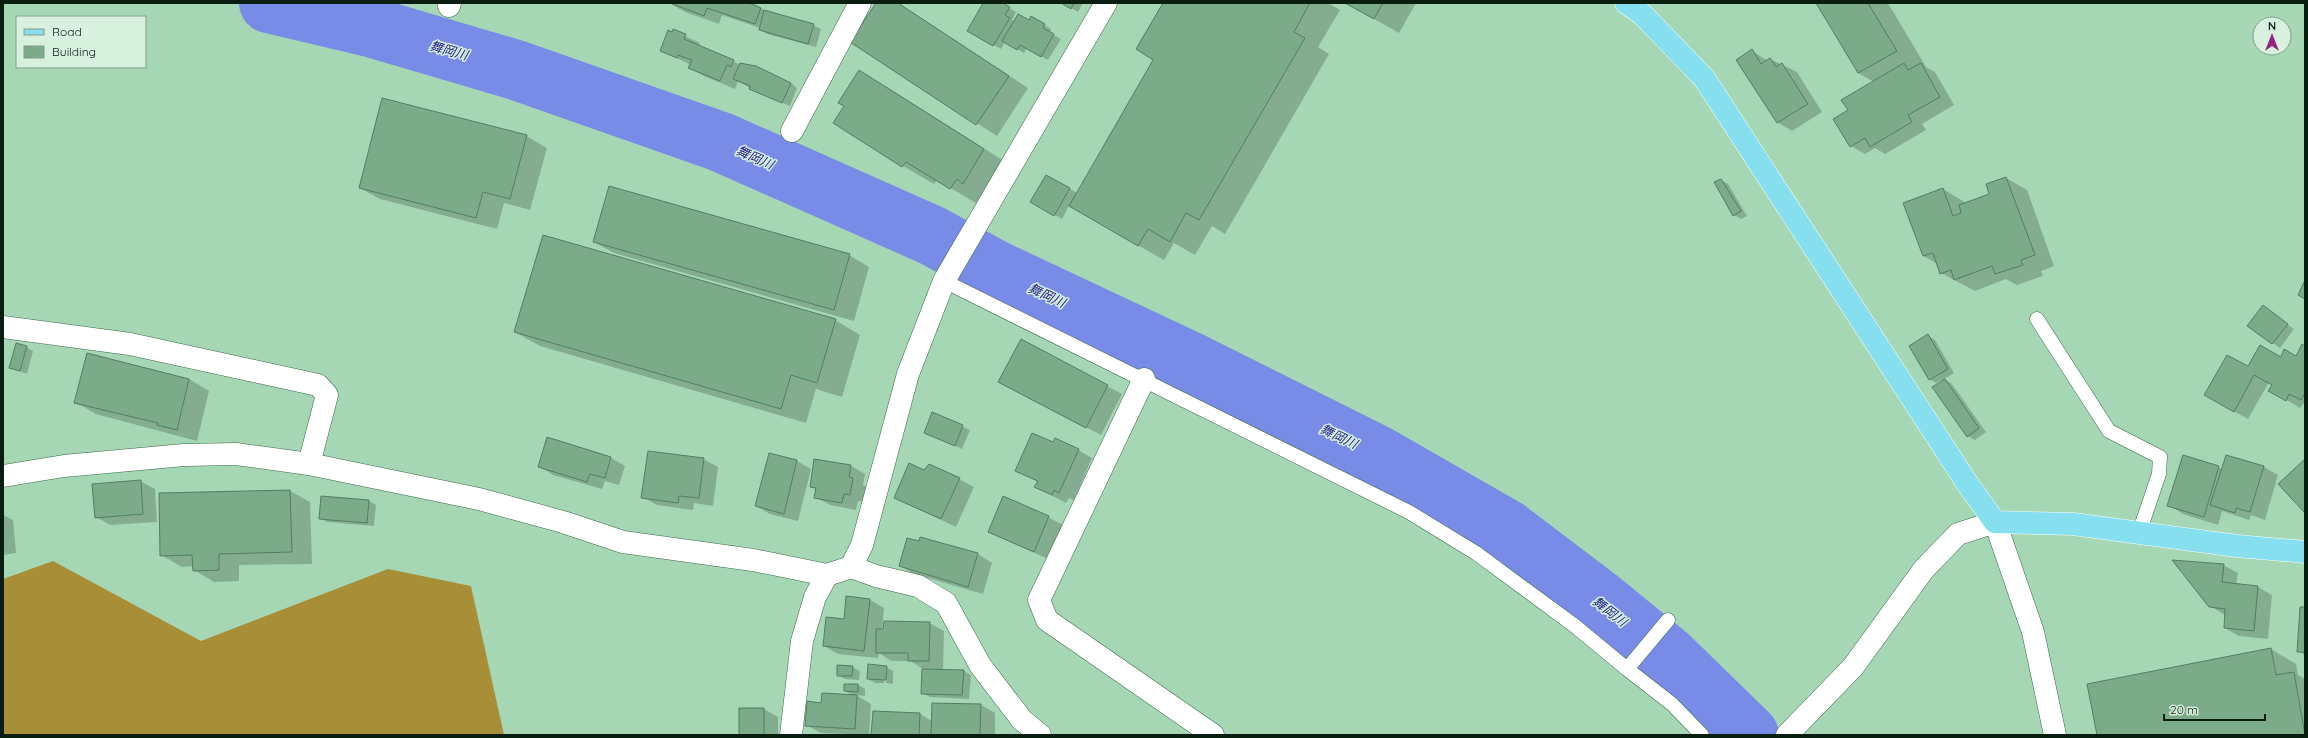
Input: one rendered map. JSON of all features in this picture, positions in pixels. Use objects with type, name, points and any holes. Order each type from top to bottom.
[{"type":"main road","points":[[1626,3],[1642,14],[1704,78],[1967,483],[1995,522],[2073,524],[2237,546],[2305,552]]},
{"type":"street","points":[[792,131],[860,3]]},
{"type":"street","points":[[851,567],[862,545],[908,374],[946,276],[1106,3]]},
{"type":"street","points":[[3,326],[130,344],[318,385],[327,395],[309,464]]},
{"type":"street","points":[[1144,379],[1039,600],[1047,620],[1213,735]]},
{"type":"street","points":[[3,476],[64,466],[184,455],[236,454],[309,464],[478,499],[563,522],[623,542],[754,560],[827,575],[851,567],[876,576],[918,586],[946,603],[980,665],[1022,720],[1040,735]]},
{"type":"street","points":[[1787,735],[1853,667],[1924,569],[1958,534],[1995,522],[2033,632],[2055,735]]},
{"type":"street","points":[[791,735],[802,641],[815,597],[827,575]]},
{"type":"lane","points":[[946,276],[1144,379],[1409,512],[1476,553],[1575,626],[1672,704],[1702,735]]},
{"type":"lane","points":[[2036,319],[2109,430],[2160,457],[2159,474],[2139,533]]},
{"type":"lane","points":[[1627,668],[1667,621]]},
{"type":"shaded area","points":[[53,561],[201,641],[388,569],[471,586],[504,735],[3,735],[3,579]]},
{"type":"building","points":[[670,3],[749,3],[761,8],[755,24],[707,8],[704,16]]},
{"type":"building","points":[[876,3],[898,3],[1009,76],[976,125],[850,42]]},
{"type":"building","points":[[983,3],[1003,3],[1010,7],[1005,15],[1010,18],[993,46],[967,31]]},
{"type":"building","points":[[1061,3],[1074,3],[1071,9]]},
{"type":"building","points":[[1163,3],[1310,3],[1294,32],[1305,38],[1199,220],[1186,213],[1170,242],[1148,229],[1138,246],[1069,206],[1153,60],[1136,49]]},
{"type":"building","points":[[1345,3],[1383,3],[1374,19]]},
{"type":"building","points":[[1816,3],[1868,3],[1897,51],[1858,73]]},
{"type":"building","points":[[764,10],[814,24],[808,44],[759,30]]},
{"type":"building","points":[[1018,14],[1029,20],[1031,16],[1045,24],[1043,28],[1054,34],[1041,57],[1020,45],[1017,50],[1002,41]]},
{"type":"building","points":[[673,29],[686,34],[684,39],[734,60],[731,67],[727,65],[720,81],[688,68],[692,60],[678,55],[677,58],[660,51],[668,30],[672,32]]},
{"type":"building","points":[[1752,49],[1761,64],[1770,58],[1776,67],[1782,63],[1808,104],[1777,123],[1736,60]]},
{"type":"building","points":[[740,63],[756,66],[791,83],[782,103],[749,89],[750,86],[733,79]]},
{"type":"building","points":[[1904,63],[1908,70],[1921,63],[1940,97],[1908,115],[1912,122],[1870,147],[1865,138],[1850,147],[1833,119],[1848,110],[1841,100]]},
{"type":"building","points":[[859,70],[984,149],[963,184],[957,179],[950,189],[906,162],[902,167],[833,123],[844,106],[838,103]]},
{"type":"building","points":[[382,98],[527,135],[510,199],[483,192],[476,218],[359,188]]},
{"type":"building","points":[[1046,175],[1070,188],[1054,216],[1030,202]]},
{"type":"building","points":[[2006,177],[2035,255],[2021,260],[2023,265],[1995,274],[1992,266],[1954,280],[1951,270],[1940,274],[1933,253],[1923,256],[1903,203],[1943,188],[1953,216],[1961,213],[1959,205],[1989,194],[1986,184]]},
{"type":"building","points":[[1721,179],[1741,211],[1733,216],[1714,182]]},
{"type":"building","points":[[609,186],[850,254],[834,310],[593,242]]},
{"type":"building","points":[[543,235],[836,319],[817,383],[791,375],[781,409],[514,332]]},
{"type":"building","points":[[2305,280],[2305,299],[2298,295]]},
{"type":"building","points":[[2263,305],[2288,324],[2272,344],[2247,326]]},
{"type":"building","points":[[1928,334],[1948,369],[1929,380],[1909,346]]},
{"type":"building","points":[[1021,339],[1108,385],[1086,428],[998,382]]},
{"type":"building","points":[[16,343],[27,346],[20,371],[9,368]]},
{"type":"building","points":[[2302,344],[2305,346],[2305,393],[2301,400],[2289,394],[2286,401],[2268,391],[2272,385],[2254,375],[2234,412],[2204,395],[2227,355],[2248,366],[2260,345],[2281,357],[2284,349],[2296,356]]},
{"type":"building","points":[[87,353],[189,379],[177,430],[157,425],[158,423],[74,403]]},
{"type":"building","points":[[1945,379],[1979,428],[1967,437],[1932,387]]},
{"type":"building","points":[[932,412],[963,425],[955,446],[924,433]]},
{"type":"building","points":[[1032,433],[1053,442],[1055,438],[1079,449],[1059,493],[1054,490],[1052,495],[1034,487],[1038,481],[1015,471]]},
{"type":"building","points":[[547,437],[611,457],[605,478],[590,474],[587,482],[538,467]]},
{"type":"building","points":[[648,451],[704,458],[699,498],[679,496],[678,503],[641,498]]},
{"type":"building","points":[[769,453],[797,460],[784,514],[755,506]]},
{"type":"building","points":[[2183,455],[2219,466],[2204,517],[2167,506]]},
{"type":"building","points":[[2226,455],[2264,466],[2250,512],[2236,508],[2235,513],[2210,505]]},
{"type":"building","points":[[814,459],[851,465],[849,477],[853,478],[850,495],[844,494],[842,503],[814,498],[816,488],[810,487]]},
{"type":"building","points":[[2305,459],[2305,513],[2278,484]]},
{"type":"building","points":[[909,463],[924,470],[929,464],[960,478],[941,519],[894,498]]},
{"type":"building","points":[[141,480],[143,514],[95,518],[92,484]]},
{"type":"building","points":[[290,490],[292,552],[219,554],[219,570],[193,571],[192,555],[160,556],[159,493]]},
{"type":"building","points":[[321,496],[369,500],[367,523],[319,519]]},
{"type":"building","points":[[1003,496],[1049,516],[1034,552],[988,532]]},
{"type":"building","points":[[920,537],[978,553],[968,587],[899,566],[907,538],[919,541]]},
{"type":"building","points":[[2172,560],[2224,564],[2222,582],[2258,586],[2254,631],[2224,628],[2225,609],[2209,607]]},
{"type":"building","points":[[846,596],[870,599],[864,651],[823,646],[826,617],[844,619]]},
{"type":"building","points":[[2300,607],[2305,607],[2305,652],[2297,652]]},
{"type":"building","points":[[884,621],[930,622],[929,661],[908,661],[908,653],[876,653],[876,629],[883,629]]},
{"type":"building","points":[[2271,648],[2276,675],[2294,672],[2305,735],[2097,735],[2087,684]]},
{"type":"building","points":[[868,664],[887,666],[886,680],[867,679]]},
{"type":"building","points":[[837,665],[853,666],[852,676],[837,676]]},
{"type":"building","points":[[922,669],[964,670],[962,695],[921,694]]},
{"type":"building","points":[[844,684],[858,684],[858,692],[844,691]]},
{"type":"building","points":[[822,693],[857,695],[855,729],[805,726],[807,701],[821,703]]},
{"type":"building","points":[[932,703],[981,704],[980,735],[931,735]]},
{"type":"building","points":[[739,708],[764,708],[764,735],[739,735]]},
{"type":"building","points":[[873,711],[920,713],[919,735],[871,735]]},
{"type":"waterway","name":"舞岡川","points":[[269,3],[370,27],[516,70],[721,142],[933,236],[995,270],[1195,364],[1377,455],[1506,529],[1602,602],[1669,657],[1749,735]]}]
